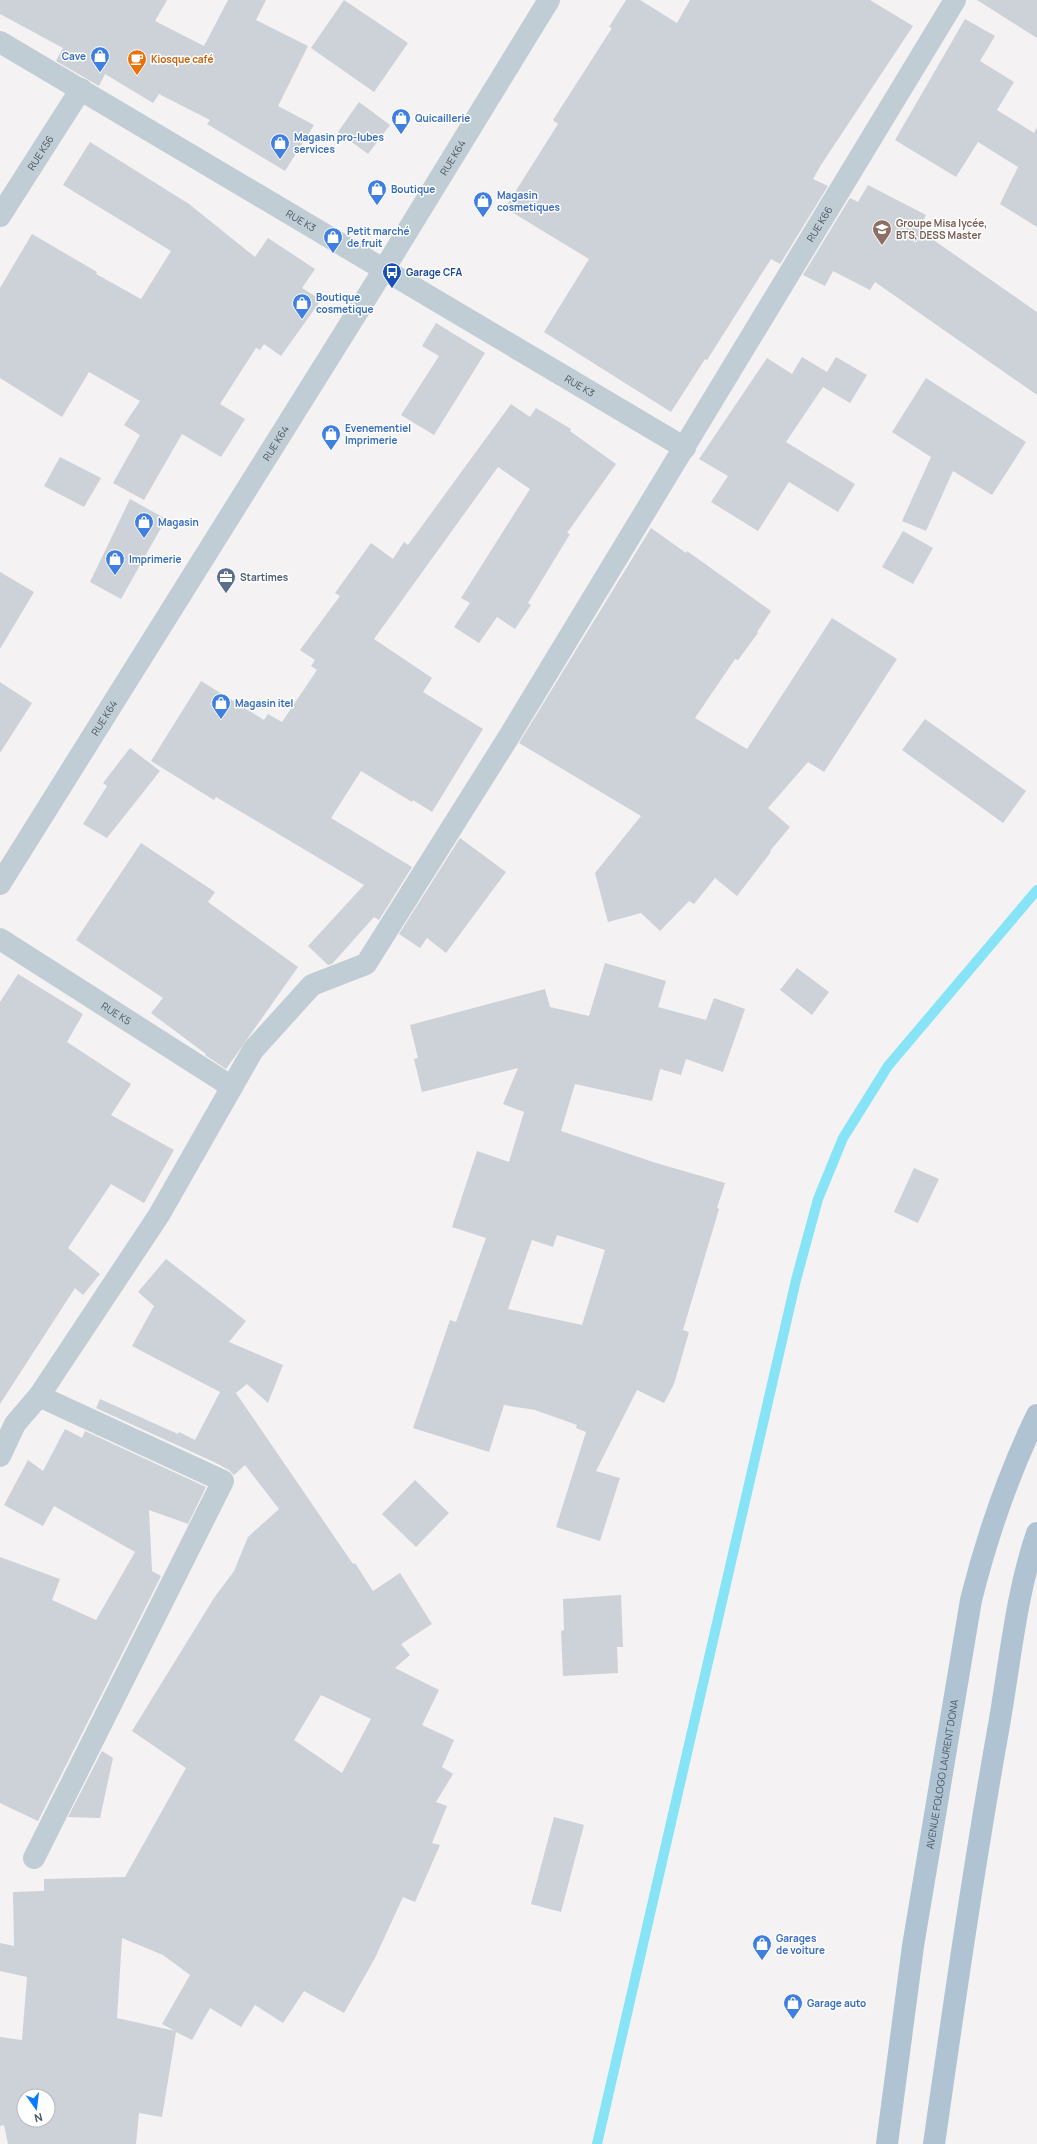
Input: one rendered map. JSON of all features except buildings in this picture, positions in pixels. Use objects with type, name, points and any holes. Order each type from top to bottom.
[{"type":"main road","name":"AVENUE FOLOGO LAURENT DONA","points":[[887,2144],[913,1946],[971,1600],[984,1550],[1000,1500],[1037,1415]]},
{"type":"main road","points":[[934,2144],[970,1895],[1024,1583],[1037,1533]]},
{"type":"street","name":"RUE K64","points":[[0,884],[383,271],[549,0]]},
{"type":"street","name":"RUE K66","points":[[0,1456],[15,1424],[39,1396],[160,1215],[253,1050],[312,985],[366,964],[508,738],[955,0]]},
{"type":"street","name":"RUE K3","points":[[0,42],[383,271],[685,448]]},
{"type":"street","name":"RUE K56","points":[[0,216],[80,89]]},
{"type":"street","name":"RUE K5","points":[[0,938],[232,1087]]},
{"type":"street","points":[[34,1858],[223,1481],[39,1396]]},
{"type":"waterway","points":[[597,2144],[796,1280],[818,1199],[843,1138],[888,1066],[1037,890]]},
{"type":"place","name":"Cave","points":[[100,73]]},
{"type":"place","name":"Kiosque café","points":[[137,76]]},
{"type":"place","name":"Quicaillerie","points":[[401,135]]},
{"type":"place","name":"Magasin pro-lubes services","points":[[280,160]]},
{"type":"place","name":"Boutique","points":[[377,206]]},
{"type":"place","name":"Magasin cosmetiques","points":[[483,218]]},
{"type":"place","name":"Groupe Misa lycée, BTS, DESS Master","points":[[882,246]]},
{"type":"place","name":"Petit marché de fruit","points":[[333,254]]},
{"type":"place","name":"Garage CFA","points":[[392,289]]},
{"type":"place","name":"Boutique cosmetique","points":[[302,320]]},
{"type":"place","name":"Evenementiel Imprimerie","points":[[331,451]]},
{"type":"place","name":"Magasin","points":[[144,539]]},
{"type":"place","name":"Imprimerie","points":[[115,576]]},
{"type":"place","name":"Startimes","points":[[226,594]]},
{"type":"place","name":"Magasin itel","points":[[221,720]]},
{"type":"place","name":"Garages de voiture","points":[[762,1961]]},
{"type":"place","name":"Garage auto","points":[[793,2020]]}]
